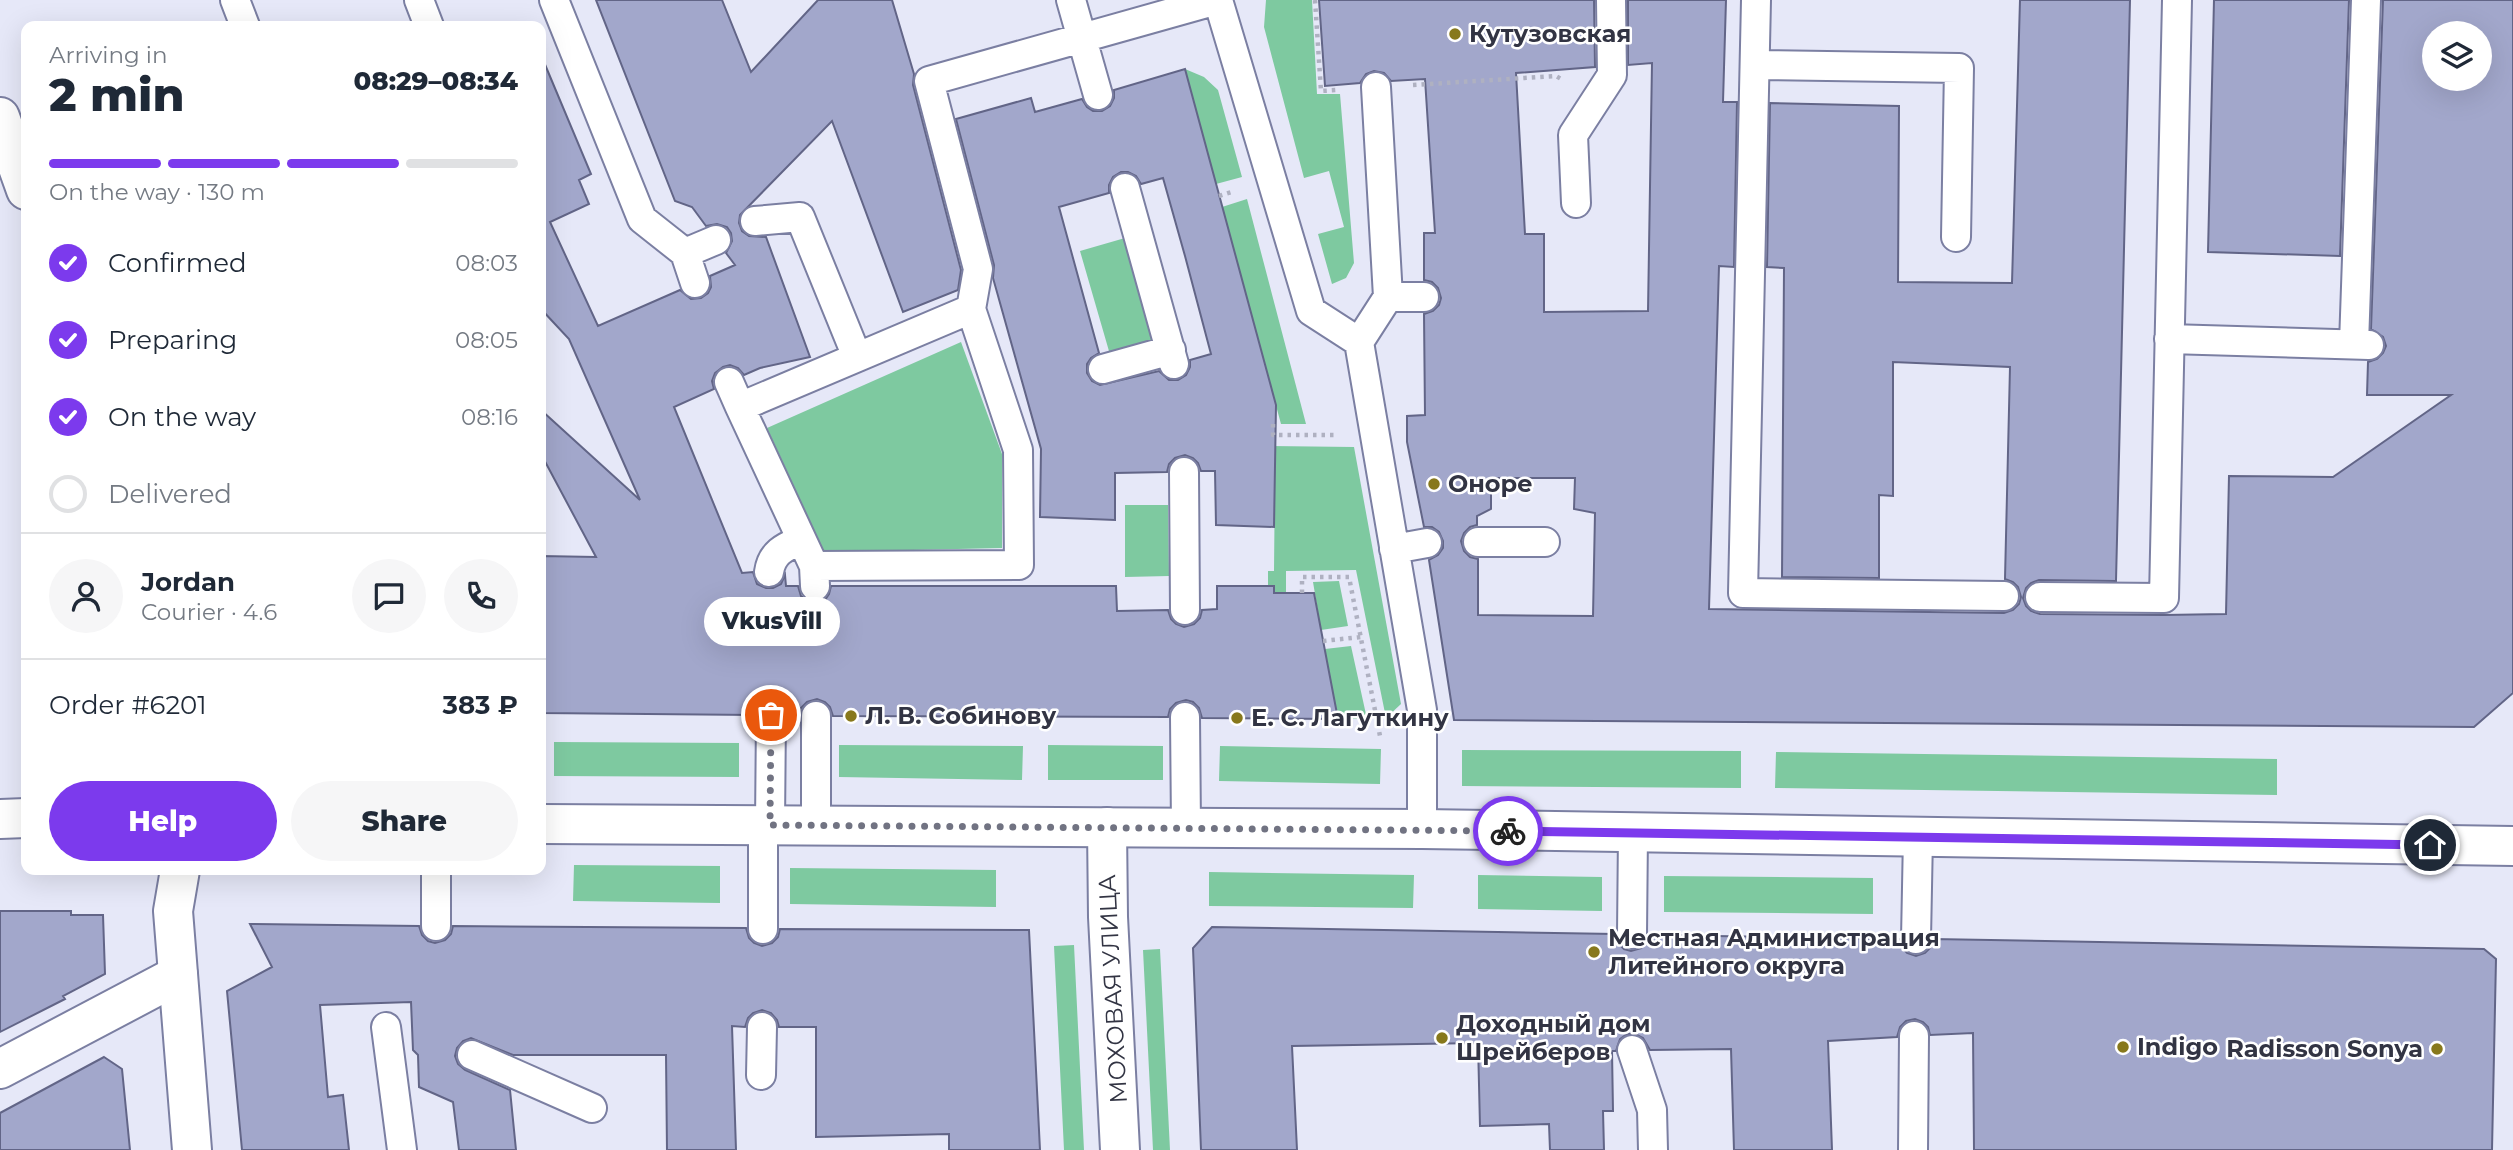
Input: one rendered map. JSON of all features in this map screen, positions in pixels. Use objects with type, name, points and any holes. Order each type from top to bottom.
[{"type":"street","points":[[0,117],[21,176]]},
{"type":"street","points":[[0,819],[21,818]]},
{"type":"street","points":[[546,824],[1422,829],[2513,846]]},
{"type":"street","name":"МОХОВАЯ УЛИЦА","points":[[1107,827],[1108,917],[1120,1150]]},
{"type":"street","points":[[179,875],[173,911],[192,1150]]},
{"type":"street","points":[[0,1069],[178,975]]},
{"type":"lane","points":[[234,0],[243,21]]},
{"type":"lane","points":[[419,0],[427,21]]},
{"type":"lane","points":[[554,0],[642,219],[685,253],[695,283]]},
{"type":"lane","points":[[1071,0],[1098,94]]},
{"type":"lane","points":[[971,309],[857,357],[735,394],[802,540],[814,576],[1019,565],[1018,450],[1013,395],[971,309],[978,269],[929,81],[1217,0],[1311,311],[1359,342]]},
{"type":"lane","points":[[1576,203],[1573,135],[1612,75],[1611,0]]},
{"type":"lane","points":[[1756,0],[1743,593],[2004,597]]},
{"type":"lane","points":[[2040,597],[2164,598],[2177,0]]},
{"type":"lane","points":[[2169,339],[2361,344],[2366,0]]},
{"type":"lane","points":[[1755,65],[1959,68],[1956,237]]},
{"type":"lane","points":[[1376,87],[1388,297],[1359,342],[1422,710],[1422,829]]},
{"type":"lane","points":[[1103,369],[1173,357],[1125,188]]},
{"type":"lane","points":[[755,221],[800,217],[857,357]]},
{"type":"lane","points":[[685,253],[716,240]]},
{"type":"lane","points":[[1388,297],[1423,297]]},
{"type":"lane","points":[[1184,472],[1185,610]]},
{"type":"lane","points":[[769,572],[771,561],[780,549],[802,540]]},
{"type":"lane","points":[[1478,542],[1545,542]]},
{"type":"lane","points":[[1394,549],[1427,543]]},
{"type":"lane","points":[[763,929],[771,715]]},
{"type":"lane","points":[[816,716],[816,825]]},
{"type":"lane","points":[[1185,717],[1186,828]]},
{"type":"lane","points":[[1632,934],[1633,832]]},
{"type":"lane","points":[[1916,939],[1918,836]]},
{"type":"lane","points":[[436,875],[436,926]]},
{"type":"lane","points":[[386,1027],[401,1150]]},
{"type":"lane","points":[[761,1075],[762,1027]]},
{"type":"lane","points":[[1913,1150],[1914,1036]]},
{"type":"lane","points":[[1632,1050],[1652,1110],[1653,1150]]},
{"type":"lane","points":[[472,1055],[592,1108]]},
{"type":"path","points":[[1315,0],[1321,90],[1556,76],[1594,102]]},
{"type":"path","points":[[1273,424],[1273,435],[1374,435]]},
{"type":"path","points":[[1302,593],[1302,577],[1349,577],[1381,740]]},
{"type":"path","points":[[1323,641],[1361,637]]},
{"type":"green space","points":[[1266,0],[1312,0],[1317,94],[1340,94],[1354,263],[1346,278],[1332,284],[1318,234],[1344,227],[1329,171],[1304,178],[1264,27]]},
{"type":"green space","points":[[1185,69],[1204,77],[1218,90],[1242,177],[1216,184]]},
{"type":"green space","points":[[1247,199],[1306,424],[1281,424],[1222,207]]},
{"type":"green space","points":[[1125,238],[1155,345],[1111,358],[1080,251]]},
{"type":"green space","points":[[961,342],[1002,454],[1002,548],[824,552],[767,428]]},
{"type":"green space","points":[[1265,446],[1354,447],[1401,704],[1386,718],[1356,570],[1286,571],[1286,593],[1268,593],[1268,571],[1274,571],[1275,470]]},
{"type":"green space","points":[[1125,505],[1168,505],[1169,576],[1125,577]]},
{"type":"green space","points":[[1339,581],[1348,626],[1321,630],[1313,582]]},
{"type":"green space","points":[[1351,646],[1367,719],[1338,719],[1325,649]]},
{"type":"green space","points":[[554,742],[739,743],[739,777],[554,776]]},
{"type":"green space","points":[[839,745],[1023,746],[1022,780],[839,777]]},
{"type":"green space","points":[[1048,745],[1163,746],[1163,780],[1048,780]]},
{"type":"green space","points":[[1220,746],[1381,749],[1380,784],[1219,781]]},
{"type":"green space","points":[[1462,750],[1741,751],[1741,788],[1462,786]]},
{"type":"green space","points":[[1776,752],[2277,759],[2277,795],[1775,788]]},
{"type":"green space","points":[[574,865],[720,866],[720,903],[573,901]]},
{"type":"green space","points":[[790,868],[996,870],[996,907],[790,904]]},
{"type":"green space","points":[[1209,872],[1414,875],[1413,908],[1209,906]]},
{"type":"green space","points":[[1478,875],[1602,877],[1602,911],[1478,909]]},
{"type":"green space","points":[[1664,876],[1873,878],[1873,914],[1664,912]]},
{"type":"green space","points":[[1074,945],[1084,1150],[1064,1150],[1054,946]]},
{"type":"green space","points":[[1160,949],[1170,1150],[1153,1150],[1143,950]]},
{"type":"building","points":[[596,0],[722,0],[751,72],[818,0],[892,0],[914,74],[913,85],[961,270],[958,290],[903,312],[832,121],[740,215],[742,231],[749,236],[766,237],[810,357],[760,368],[744,375],[738,368],[730,365],[723,367],[715,373],[712,381],[714,389],[674,407],[742,573],[753,572],[757,584],[766,588],[781,584],[785,575],[786,586],[798,586],[801,596],[815,603],[825,600],[831,586],[1116,586],[1117,611],[1168,610],[1171,619],[1184,627],[1194,624],[1200,618],[1202,610],[1217,609],[1217,586],[1274,586],[1274,593],[1314,593],[1338,719],[1202,718],[1199,708],[1186,700],[1176,703],[1170,709],[1168,717],[833,716],[830,707],[817,699],[807,702],[799,715],[788,715],[786,707],[780,701],[770,698],[757,706],[754,715],[546,713],[546,556],[596,557],[546,463],[546,415],[640,500],[569,339],[546,314],[546,67],[591,174],[579,180],[589,204],[550,222],[598,326],[680,290],[691,299],[701,298],[711,287],[710,276],[735,265],[726,253],[732,241],[727,227],[717,224],[706,226],[692,207],[675,201]]},
{"type":"building","points":[[1319,0],[1594,0],[1595,67],[1516,73],[1525,234],[1544,234],[1544,312],[1648,311],[1652,63],[1628,65],[1628,0],[1726,0],[1723,102],[1737,102],[1734,267],[1719,266],[1709,609],[2004,613],[2013,610],[2021,597],[2018,587],[2005,579],[2010,367],[1893,362],[1893,496],[1879,495],[1879,578],[1782,577],[1784,268],[1767,267],[1770,103],[1899,106],[1898,282],[2012,283],[2020,0],[2130,0],[2116,581],[2039,580],[2026,588],[2023,598],[2031,611],[2040,614],[2226,614],[2229,476],[2333,477],[2451,395],[2367,395],[2368,362],[2377,359],[2386,346],[2383,337],[2371,329],[2383,0],[2513,0],[2513,693],[2474,727],[1454,720],[1429,560],[1438,555],[1443,548],[1443,541],[1439,532],[1432,527],[1424,527],[1407,442],[1407,416],[1425,415],[1424,314],[1433,311],[1441,298],[1438,288],[1432,282],[1424,280],[1424,233],[1435,233],[1425,79],[1391,81],[1384,73],[1374,71],[1366,74],[1360,83],[1325,86]],"holes":[[[1491,478],[1575,478],[1574,509],[1595,513],[1593,616],[1478,615],[1478,559],[1470,557],[1464,551],[1461,541],[1464,533],[1477,525],[1477,516],[1491,509]]]},
{"type":"building","points":[[2214,0],[2349,0],[2340,256],[2208,252]]},
{"type":"building","points":[[1185,69],[1276,405],[1274,527],[1216,525],[1215,471],[1201,471],[1193,458],[1185,455],[1175,458],[1169,464],[1167,472],[1115,473],[1115,520],[1040,517],[1041,449],[993,278],[994,265],[956,119],[1031,98],[1035,112],[1082,99],[1093,111],[1102,111],[1110,106],[1114,90]],"holes":[[[1121,172],[1136,176],[1141,184],[1163,178],[1211,354],[1190,360],[1186,375],[1178,380],[1169,380],[1159,371],[1100,385],[1092,381],[1087,373],[1087,364],[1099,353],[1059,207],[1109,193],[1113,177]]]},
{"type":"building","points":[[0,911],[71,911],[71,915],[103,915],[105,974],[63,996],[65,999],[0,1032]]},
{"type":"building","points":[[250,924],[419,926],[422,935],[435,943],[445,940],[451,934],[453,926],[746,928],[749,938],[762,946],[772,943],[778,937],[780,929],[1029,930],[1040,1150],[949,1150],[949,1134],[816,1137],[816,1027],[779,1027],[771,1013],[762,1010],[748,1018],[745,1027],[732,1026],[736,1150],[667,1150],[666,1055],[513,1055],[471,1038],[463,1041],[457,1048],[455,1056],[458,1064],[465,1070],[510,1090],[516,1150],[459,1150],[453,1102],[419,1087],[418,1055],[413,1050],[411,1002],[320,1005],[328,1097],[343,1095],[349,1150],[242,1150],[227,991],[272,967]]},
{"type":"building","points":[[1212,927],[1615,934],[1618,943],[1631,951],[1641,948],[1649,935],[1899,939],[1907,953],[1916,956],[1930,948],[1933,939],[2484,949],[2496,959],[2492,1150],[1974,1150],[1973,1033],[1930,1035],[1928,1027],[1915,1019],[1906,1021],[1900,1027],[1897,1037],[1828,1041],[1832,1150],[1734,1150],[1731,1049],[1650,1050],[1643,1038],[1627,1034],[1620,1039],[1616,1051],[1612,1051],[1613,1111],[1603,1111],[1604,1150],[1550,1150],[1549,1124],[1480,1126],[1478,1043],[1292,1046],[1297,1150],[1201,1150],[1193,948]]},
{"type":"building","points":[[104,1057],[122,1069],[130,1150],[0,1150],[0,1113]]},
{"type":"way so far","points":[[771,715],[770,825],[1508,831]]},
{"type":"place","name":"Кутузовская","points":[[1455,34]]},
{"type":"place","name":"Оноре","points":[[1434,484]]},
{"type":"place","name":"VkusVill","points":[[771,715]]},
{"type":"place","name":"Л. В. Собинову","points":[[851,716]]},
{"type":"place","name":"Е. С. Лагуткину","points":[[1237,718]]},
{"type":"place","name":"Местная Администрация Литейного округа","points":[[1594,952]]},
{"type":"place","name":"Доходный дом Шрейберов","points":[[1442,1038]]},
{"type":"place","name":"Indigo","points":[[2123,1047]]},
{"type":"place","name":"Radisson Sonya","points":[[2437,1049]]},
{"type":"route","points":[[1508,831],[2430,845]]}]
